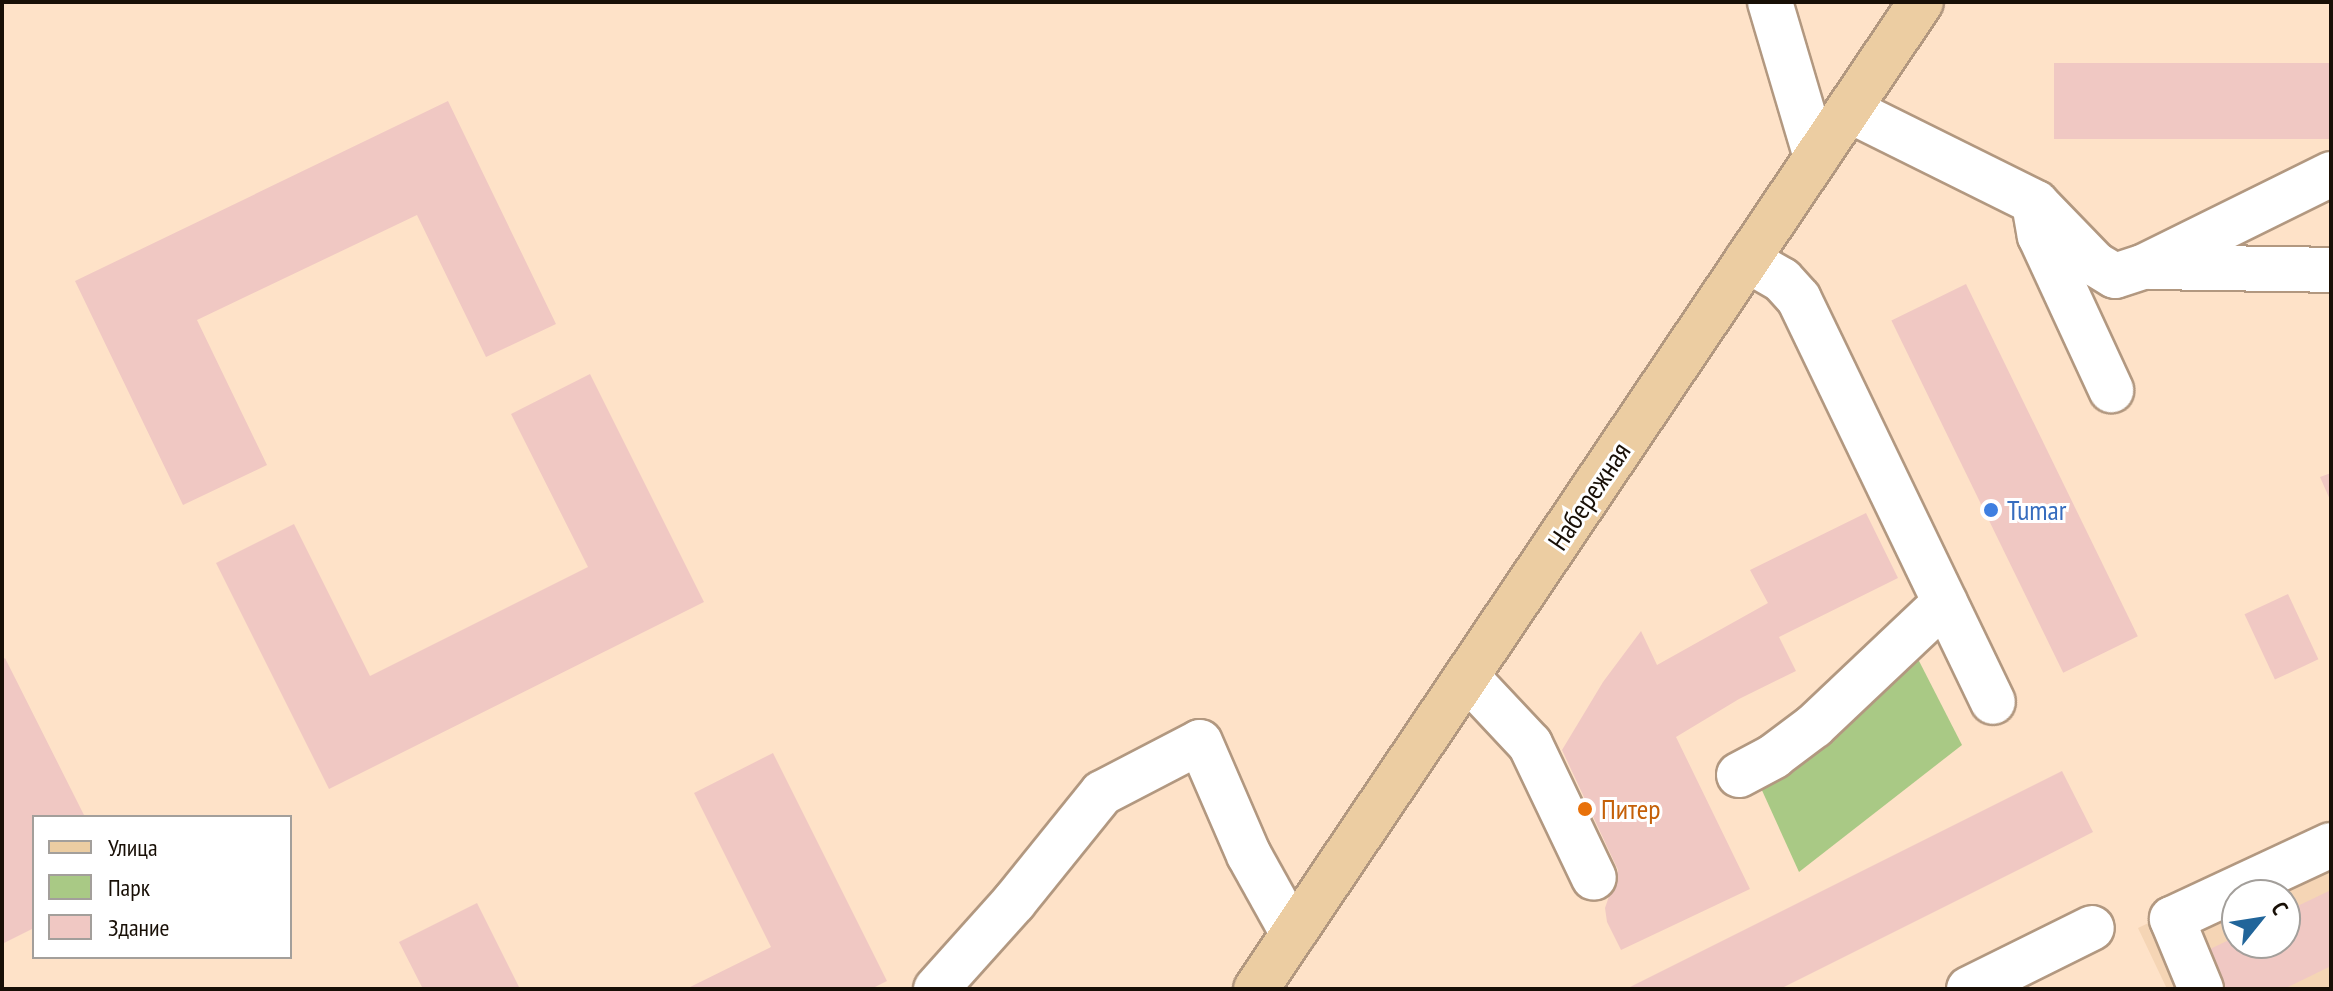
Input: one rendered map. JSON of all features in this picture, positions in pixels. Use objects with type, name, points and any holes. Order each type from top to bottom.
[{"type":"main road","name":"Набережная","points":[[1261,985],[1921,2]]},
{"type":"lane","points":[[1770,2],[1816,157]]},
{"type":"lane","points":[[1849,110],[2036,203],[2108,274],[2123,275],[2143,267],[2331,174]]},
{"type":"lane","points":[[2036,203],[2034,216],[2040,236],[2111,390]]},
{"type":"lane","points":[[1747,260],[1782,280],[1799,299],[1993,702]]},
{"type":"lane","points":[[2143,267],[2331,270]]},
{"type":"lane","points":[[1739,775],[1774,756],[1814,726],[1945,602]]},
{"type":"lane","points":[[1467,677],[1530,744],[1594,878]]},
{"type":"lane","points":[[936,989],[1014,902],[1102,793],[1200,742],[1249,855],[1293,934]]},
{"type":"lane","points":[[2201,989],[2172,919],[2331,845]]},
{"type":"lane","points":[[1969,989],[2092,928]]},
{"type":"shaded area","points":[[2331,835],[2331,989],[2167,989],[2138,928],[2221,888],[2221,959],[2301,959],[2301,879],[2240,879]]},
{"type":"green space","points":[[1918,659],[1962,745],[1799,872],[1760,786]]},
{"type":"building","points":[[2054,63],[2331,63],[2331,139],[2054,139]]},
{"type":"building","points":[[448,101],[556,324],[486,357],[417,215],[197,320],[267,465],[183,505],[75,281]]},
{"type":"building","points":[[1966,284],[2138,636],[2063,673],[1891,320]]},
{"type":"building","points":[[590,374],[704,602],[329,789],[216,563],[294,524],[370,676],[588,567],[511,414]]},
{"type":"building","points":[[2331,473],[2331,502],[2320,477]]},
{"type":"building","points":[[1866,513],[1898,578],[1779,637],[1796,671],[1739,699],[1676,737],[1750,889],[1621,950],[1607,922],[1605,908],[1618,870],[1562,750],[1603,682],[1641,631],[1657,665],[1768,603],[1750,570]]},
{"type":"building","points":[[2288,594],[2318,659],[2275,680],[2244,614]]},
{"type":"building","points":[[5,658],[84,815],[32,815],[32,929],[2,944],[2,660]]},
{"type":"building","points":[[773,753],[887,981],[871,989],[686,989],[771,947],[694,793]]},
{"type":"building","points":[[2062,771],[2093,832],[1780,989],[1626,989]]},
{"type":"building","points":[[2331,890],[2331,966],[2284,989],[2214,989],[2198,955],[2221,944],[2221,959],[2301,959],[2301,904]]},
{"type":"building","points":[[477,903],[520,989],[423,989],[399,942]]},
{"type":"place","name":"Tumar","points":[[1991,510]]},
{"type":"place","name":"Питер","points":[[1585,809]]}]
